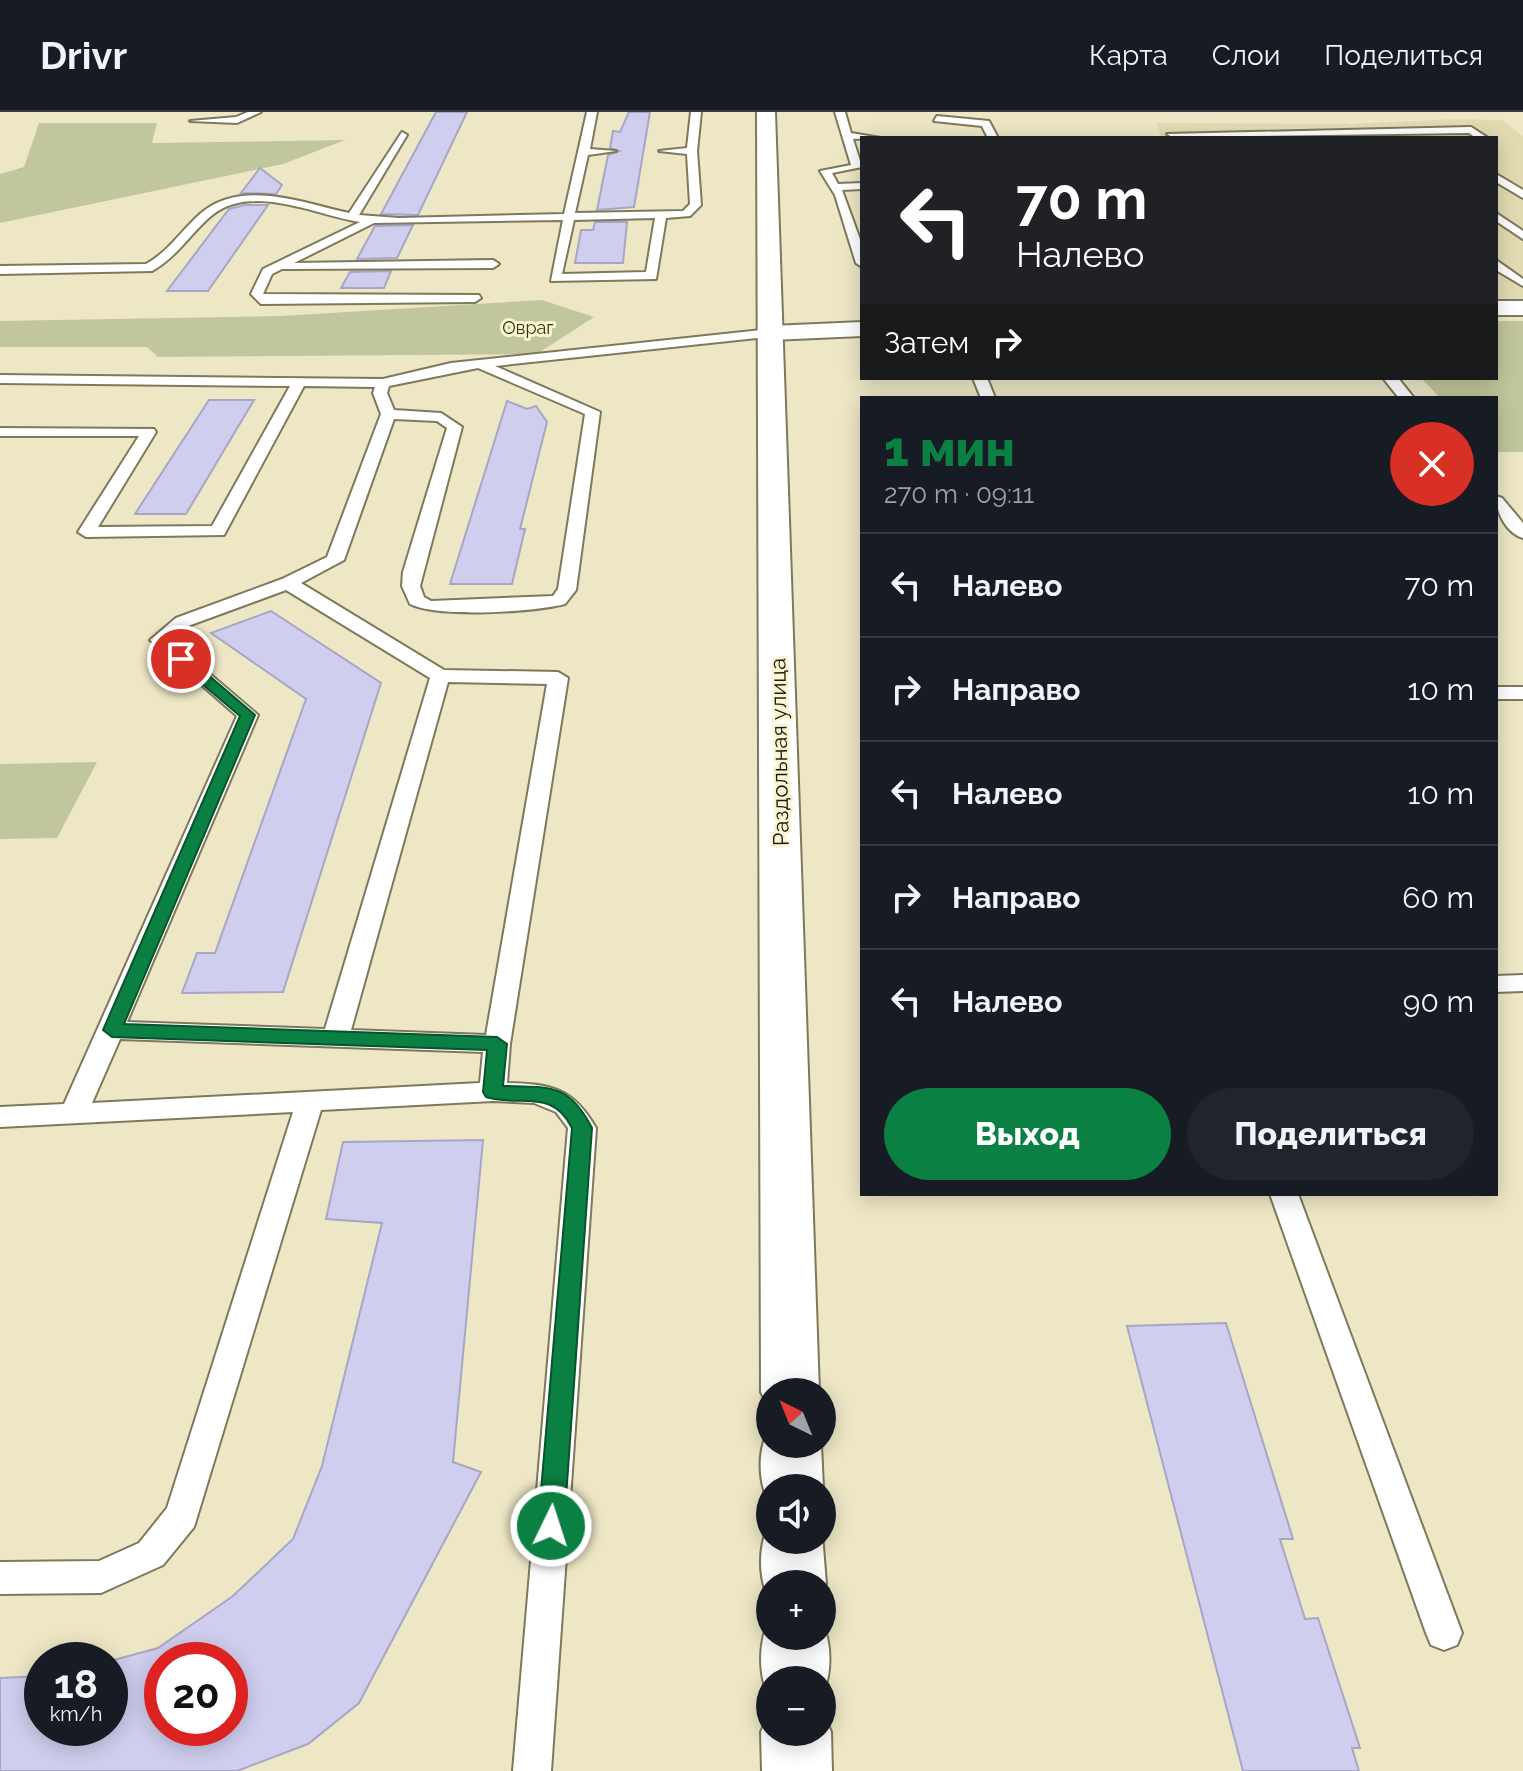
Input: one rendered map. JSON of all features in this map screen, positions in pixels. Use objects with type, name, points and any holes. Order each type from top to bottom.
[{"type":"main road","name":"Раздольная улица","points":[[766,112],[790,1378]]},
{"type":"main road","points":[[1498,308],[1523,308]]},
{"type":"main road","points":[[771,333],[860,329]]},
{"type":"main road","points":[[796,1746],[797,1771]]},
{"type":"lane","points":[[195,121],[237,120],[256,112]]},
{"type":"lane","points":[[592,112],[555,278],[652,276],[661,217]]},
{"type":"lane","points":[[0,270],[148,268],[164,261],[216,207],[231,202],[279,201],[372,220],[661,217],[686,214],[696,205],[692,151],[696,112]]},
{"type":"lane","points":[[840,112],[860,167],[825,171],[840,195],[860,257]]},
{"type":"lane","points":[[940,116],[981,112]]},
{"type":"lane","points":[[940,116],[986,123],[992,136]]},
{"type":"lane","points":[[1172,134],[1471,130],[1480,136]]},
{"type":"lane","points":[[352,217],[402,135]]},
{"type":"lane","points":[[847,135],[860,136]]},
{"type":"lane","points":[[584,152],[611,151]]},
{"type":"lane","points":[[664,151],[692,151]]},
{"type":"lane","points":[[1498,178],[1523,195]]},
{"type":"lane","points":[[833,187],[860,186]]},
{"type":"lane","points":[[1498,217],[1523,236]]},
{"type":"lane","points":[[372,220],[283,267],[267,272],[257,294],[261,300],[475,298]]},
{"type":"lane","points":[[283,267],[493,264]]},
{"type":"lane","points":[[1498,265],[1522,283]]},
{"type":"lane","points":[[1498,284],[1522,283]]},
{"type":"lane","points":[[0,379],[383,383],[451,367],[771,333]]},
{"type":"lane","points":[[388,414],[441,417],[455,427],[412,572],[411,586],[416,600],[428,606],[535,604],[559,600],[567,590],[593,412],[482,366]]},
{"type":"lane","points":[[1392,380],[1405,396]]},
{"type":"lane","points":[[0,432],[149,432],[86,532],[218,531],[299,383]]},
{"type":"lane","points":[[73,1114],[248,715],[159,640],[182,622],[288,583],[335,560],[388,414],[380,393],[383,383]]},
{"type":"lane","points":[[1498,503],[1523,533]]},
{"type":"lane","points":[[288,583],[440,676],[558,678],[497,1044],[493,1092]]},
{"type":"lane","points":[[336,1036],[440,676]]},
{"type":"lane","points":[[1498,693],[1523,693]]},
{"type":"lane","points":[[1498,984],[1523,983]]},
{"type":"lane","points":[[112,1030],[497,1044]]},
{"type":"lane","points":[[0,1117],[493,1092],[547,1094],[571,1106],[582,1128],[532,1771]]},
{"type":"lane","points":[[0,1578],[101,1577],[151,1554],[182,1516],[310,1101]]},
{"type":"lane","points":[[1285,1196],[1444,1633]]},
{"type":"shaded area","points":[[1502,120],[1523,136],[1523,299],[1498,300],[1498,136],[1160,136],[1157,123],[1351,124]]},
{"type":"green space","points":[[39,123],[157,123],[152,143],[345,140],[283,164],[0,223],[0,174],[24,167]]},
{"type":"green space","name":"Овраг","points":[[542,300],[594,317],[537,354],[158,357],[147,347],[0,347],[0,321],[281,316]]},
{"type":"green space","points":[[1498,321],[1523,321],[1523,452],[1498,452],[1498,396],[1438,396],[1423,380],[1498,380]]},
{"type":"green space","points":[[97,762],[57,838],[0,839],[0,764]]},
{"type":"building","points":[[436,112],[467,112],[418,215],[381,214]]},
{"type":"building","points":[[629,112],[650,112],[634,207],[597,210],[608,155],[619,151],[610,148],[613,131],[620,132]]},
{"type":"building","points":[[260,168],[282,185],[276,194],[241,193]]},
{"type":"building","points":[[268,205],[208,291],[167,291],[229,209]]},
{"type":"building","points":[[595,222],[627,222],[623,263],[575,263],[581,230],[593,230]]},
{"type":"building","points":[[413,225],[397,258],[357,259],[375,226]]},
{"type":"building","points":[[391,271],[384,288],[341,288],[350,272]]},
{"type":"building","points":[[209,400],[254,400],[186,514],[135,514]]},
{"type":"building","points":[[507,401],[527,409],[536,406],[547,422],[520,529],[525,529],[512,584],[450,584]]},
{"type":"building","points":[[271,611],[381,683],[283,992],[182,993],[197,953],[215,953],[306,699],[211,633]]},
{"type":"building","points":[[483,1140],[453,1462],[481,1472],[359,1703],[308,1744],[237,1771],[0,1771],[0,1678],[24,1677],[24,1746],[128,1746],[128,1656],[144,1652],[144,1746],[248,1746],[248,1642],[167,1642],[233,1596],[293,1539],[322,1466],[382,1223],[326,1219],[343,1142]]},
{"type":"building","points":[[1226,1323],[1293,1539],[1280,1539],[1305,1619],[1318,1618],[1360,1748],[1352,1748],[1359,1771],[1243,1771],[1127,1326]]},
{"type":"route","points":[[181,659],[248,715],[112,1030],[497,1044],[493,1092],[547,1094],[571,1106],[582,1128],[551,1526]]}]
